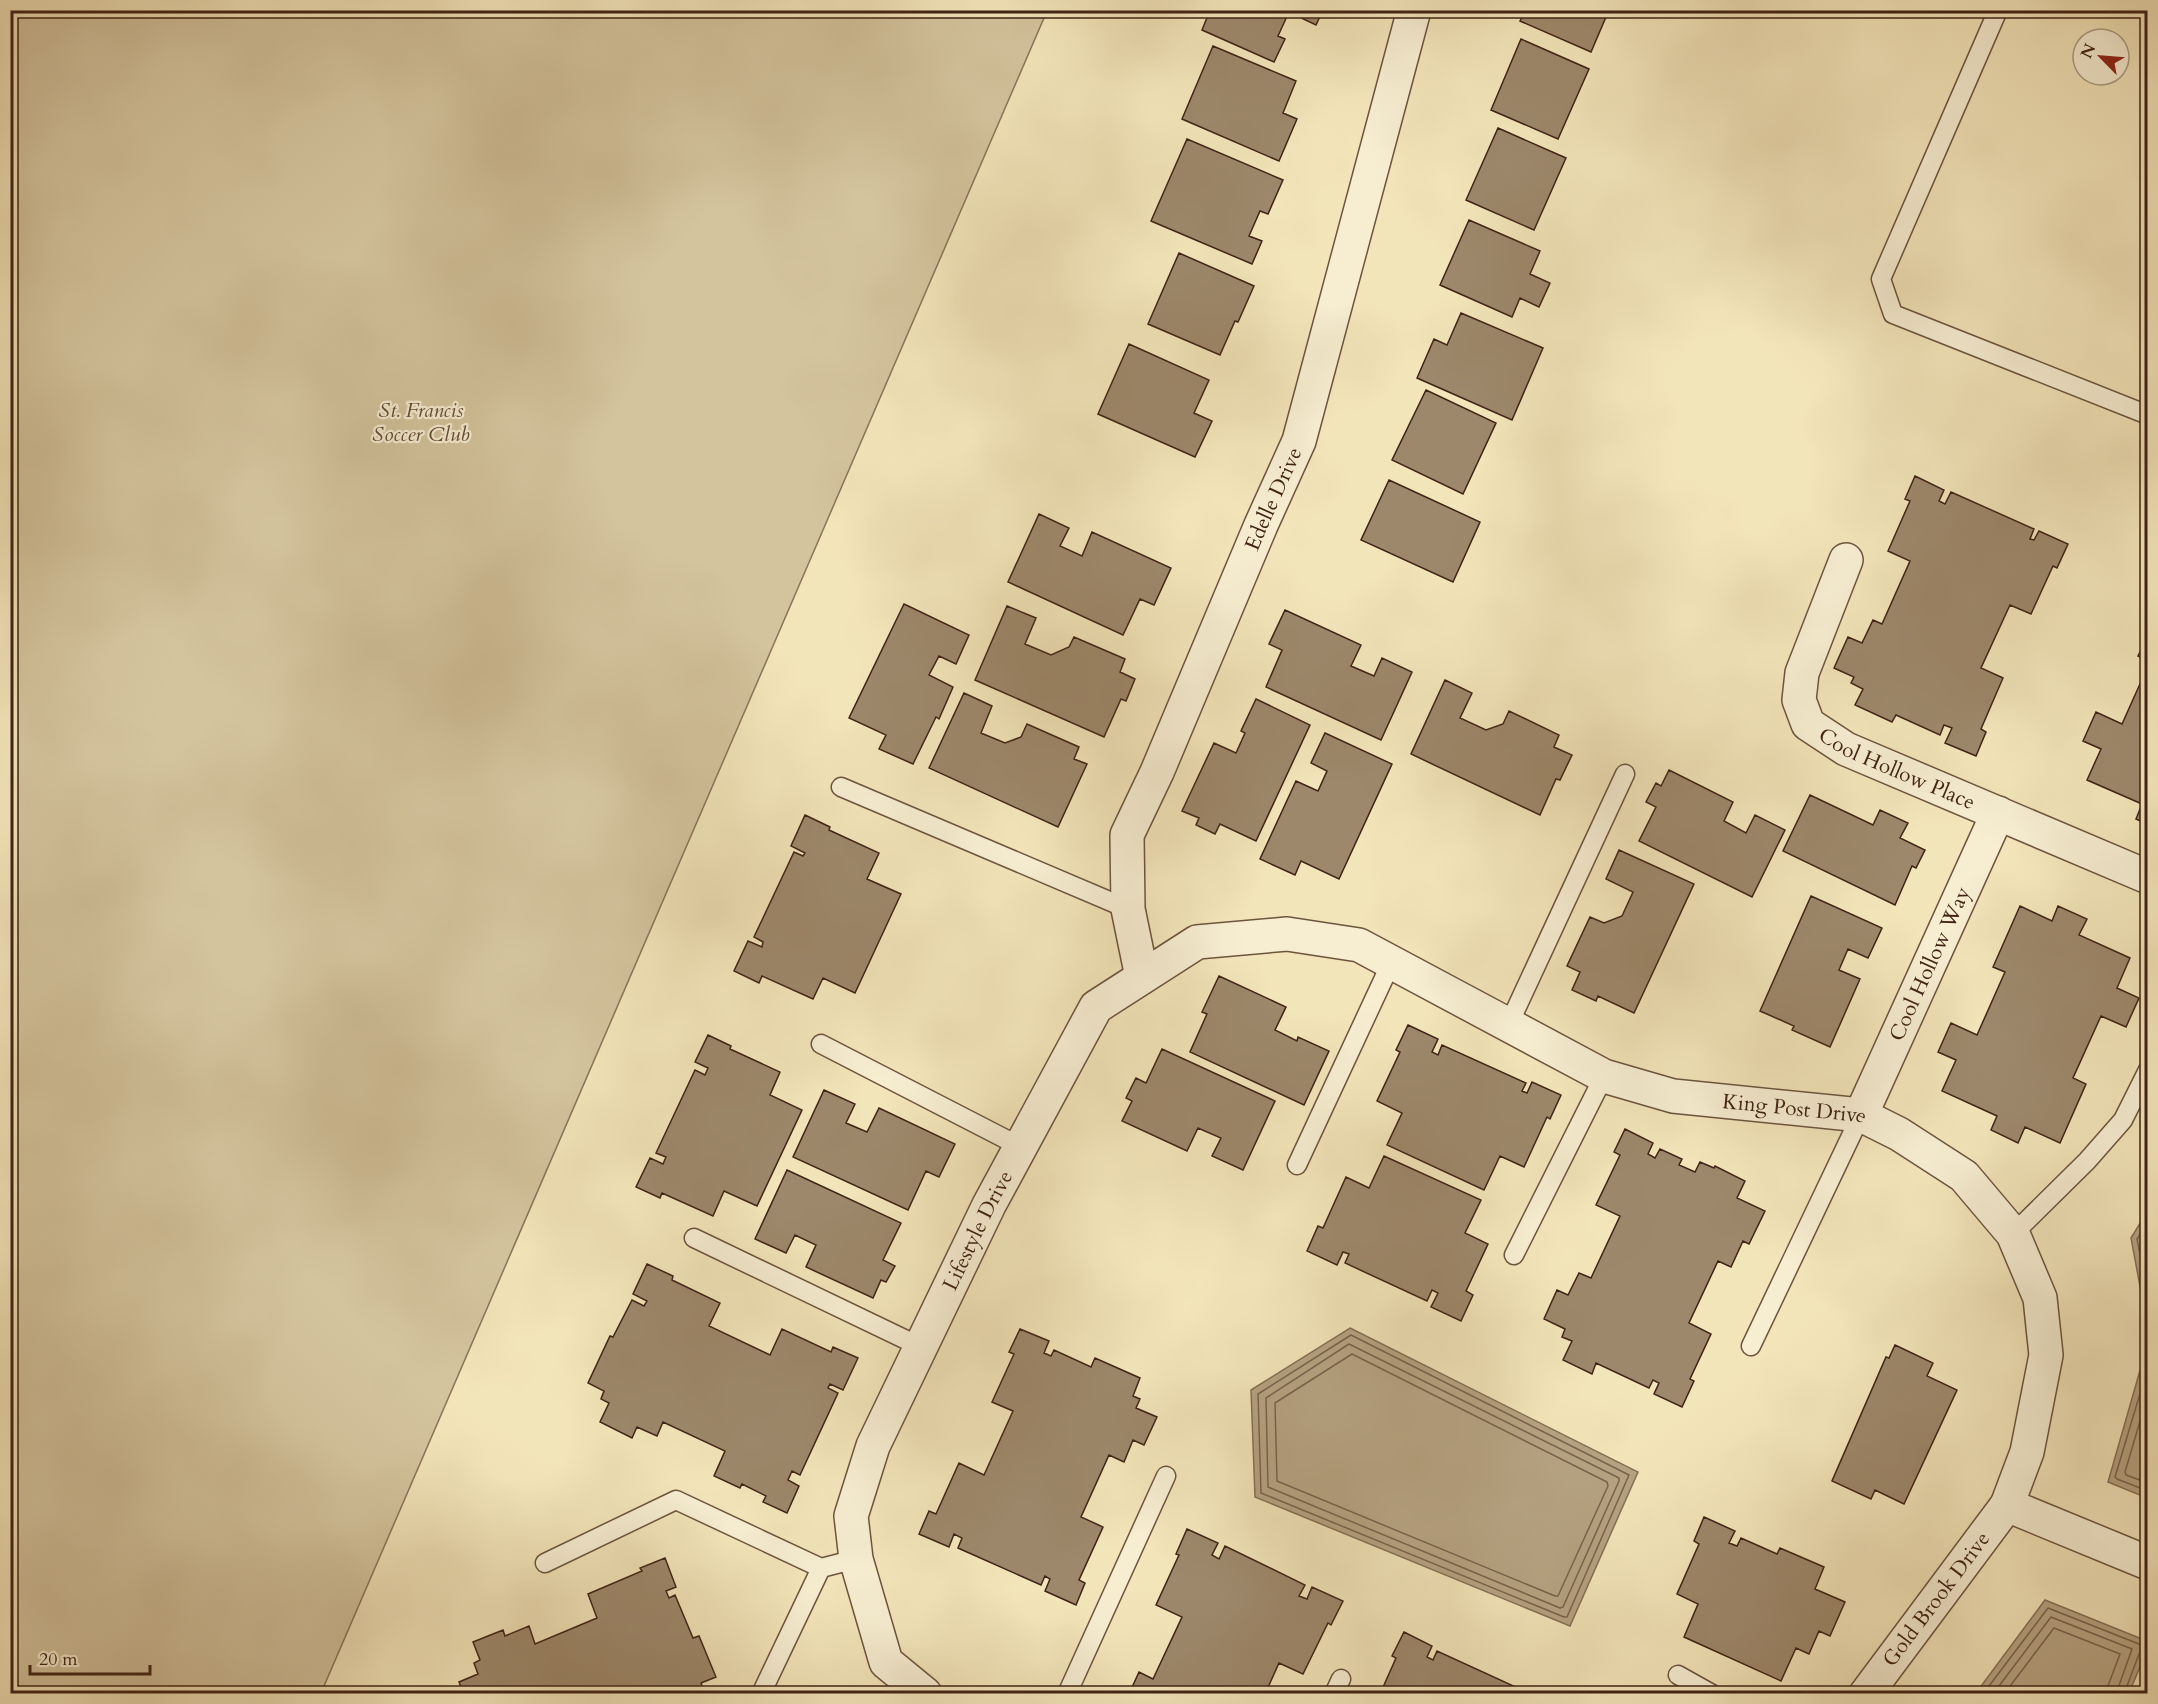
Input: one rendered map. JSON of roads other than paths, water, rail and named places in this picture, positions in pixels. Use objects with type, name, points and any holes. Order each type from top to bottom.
[{"type":"street","name":"Edelle Drive","points":[[1142,977],[1128,909],[1127,835],[1299,441],[1414,10]]},
{"type":"street","name":"Cool Hollow Place","points":[[1846,560],[1802,673],[1799,700],[1808,724],[1846,749],[2148,877]]},
{"type":"street","name":"Cool Hollow Way","points":[[1861,1115],[1998,813]]},
{"type":"street","name":"King Post Drive","points":[[1287,934],[1359,945],[1604,1076],[1673,1096],[1861,1115],[1899,1134],[1964,1176],[2013,1234],[2040,1298],[2046,1355],[2027,1452],[2007,1505]]},
{"type":"street","name":"Lifestyle Drive","points":[[925,1694],[886,1662],[856,1559],[851,1516],[873,1446],[989,1205],[1096,1007],[1197,942],[1287,934]]},
{"type":"street","points":[[2007,1505],[2148,1563]]},
{"type":"street","name":"Gold Brook Drive","points":[[1866,1694],[2007,1505]]},
{"type":"lane","points":[[1998,10],[1881,279],[1893,314],[2148,415]]},
{"type":"lane","points":[[1508,1026],[1625,774]]},
{"type":"lane","points":[[841,786],[1128,909]]},
{"type":"lane","points":[[1297,1165],[1391,963]]},
{"type":"lane","points":[[821,1044],[1021,1147]]},
{"type":"lane","points":[[2013,1234],[2123,1120],[2148,1071]]},
{"type":"lane","points":[[1514,1255],[1604,1076]]},
{"type":"lane","points":[[1751,1346],[1861,1115]]},
{"type":"lane","points":[[694,1238],[921,1347]]},
{"type":"lane","points":[[1067,1694],[1166,1476]]},
{"type":"lane","points":[[545,1563],[676,1500],[821,1568],[856,1559]]},
{"type":"lane","points":[[761,1694],[821,1568]]},
{"type":"lane","points":[[1678,1675],[1712,1694]]},
{"type":"water","points":[[2148,1212],[2147,1324],[2131,1238]]},
{"type":"water","points":[[1350,1328],[1638,1472],[1570,1626],[1255,1497],[1251,1390]]},
{"type":"water","points":[[2147,1346],[2147,1498],[2108,1482]]},
{"type":"water","points":[[2045,1600],[2147,1641],[2147,1650],[2129,1693],[1976,1693]]},
{"type":"park label","name":"St. Francis Soccer Club","points":[[421,422]]}]
